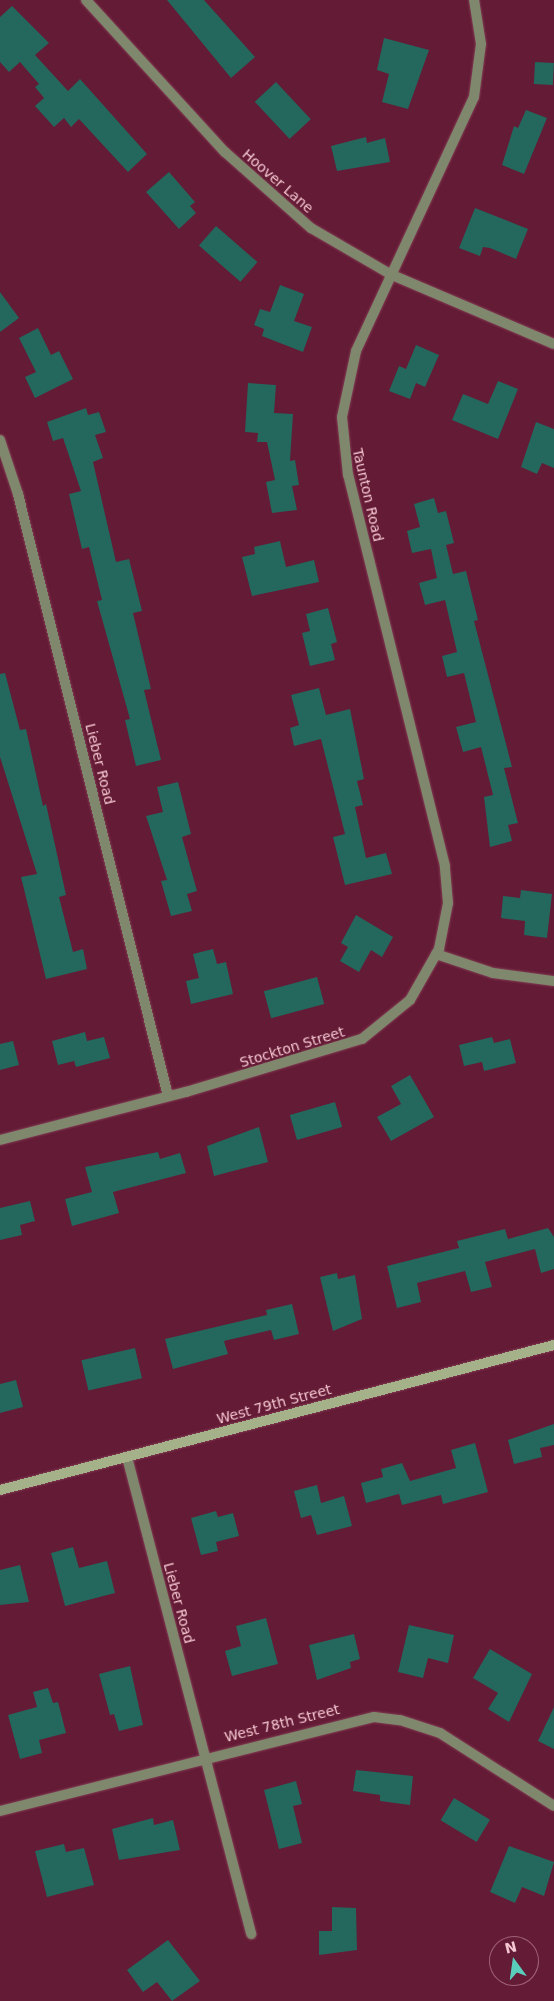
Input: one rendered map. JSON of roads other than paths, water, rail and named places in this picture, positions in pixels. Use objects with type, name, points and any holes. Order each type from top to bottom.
[{"type":"main road","name":"West 79th Street","points":[[0,1490],[554,1345]]},
{"type":"street","name":"Hoover Lane","points":[[86,0],[269,194],[311,228],[390,274],[554,344]]},
{"type":"street","name":"Taunton Road","points":[[436,954],[448,903],[446,866],[344,450],[342,417],[350,367],[390,274],[474,97],[481,44],[474,0]]},
{"type":"street","name":"Lieber Road","points":[[0,440],[18,494],[168,1096]]},
{"type":"street","points":[[436,954],[493,974],[554,981]]},
{"type":"street","name":"Stockton Street","points":[[0,1140],[168,1096],[362,1039],[410,1000],[436,954]]},
{"type":"street","name":"Lieber Road","points":[[126,1457],[251,1934]]},
{"type":"street","name":"West 78th Street","points":[[0,1811],[357,1719],[400,1720],[440,1733],[554,1806]]}]
